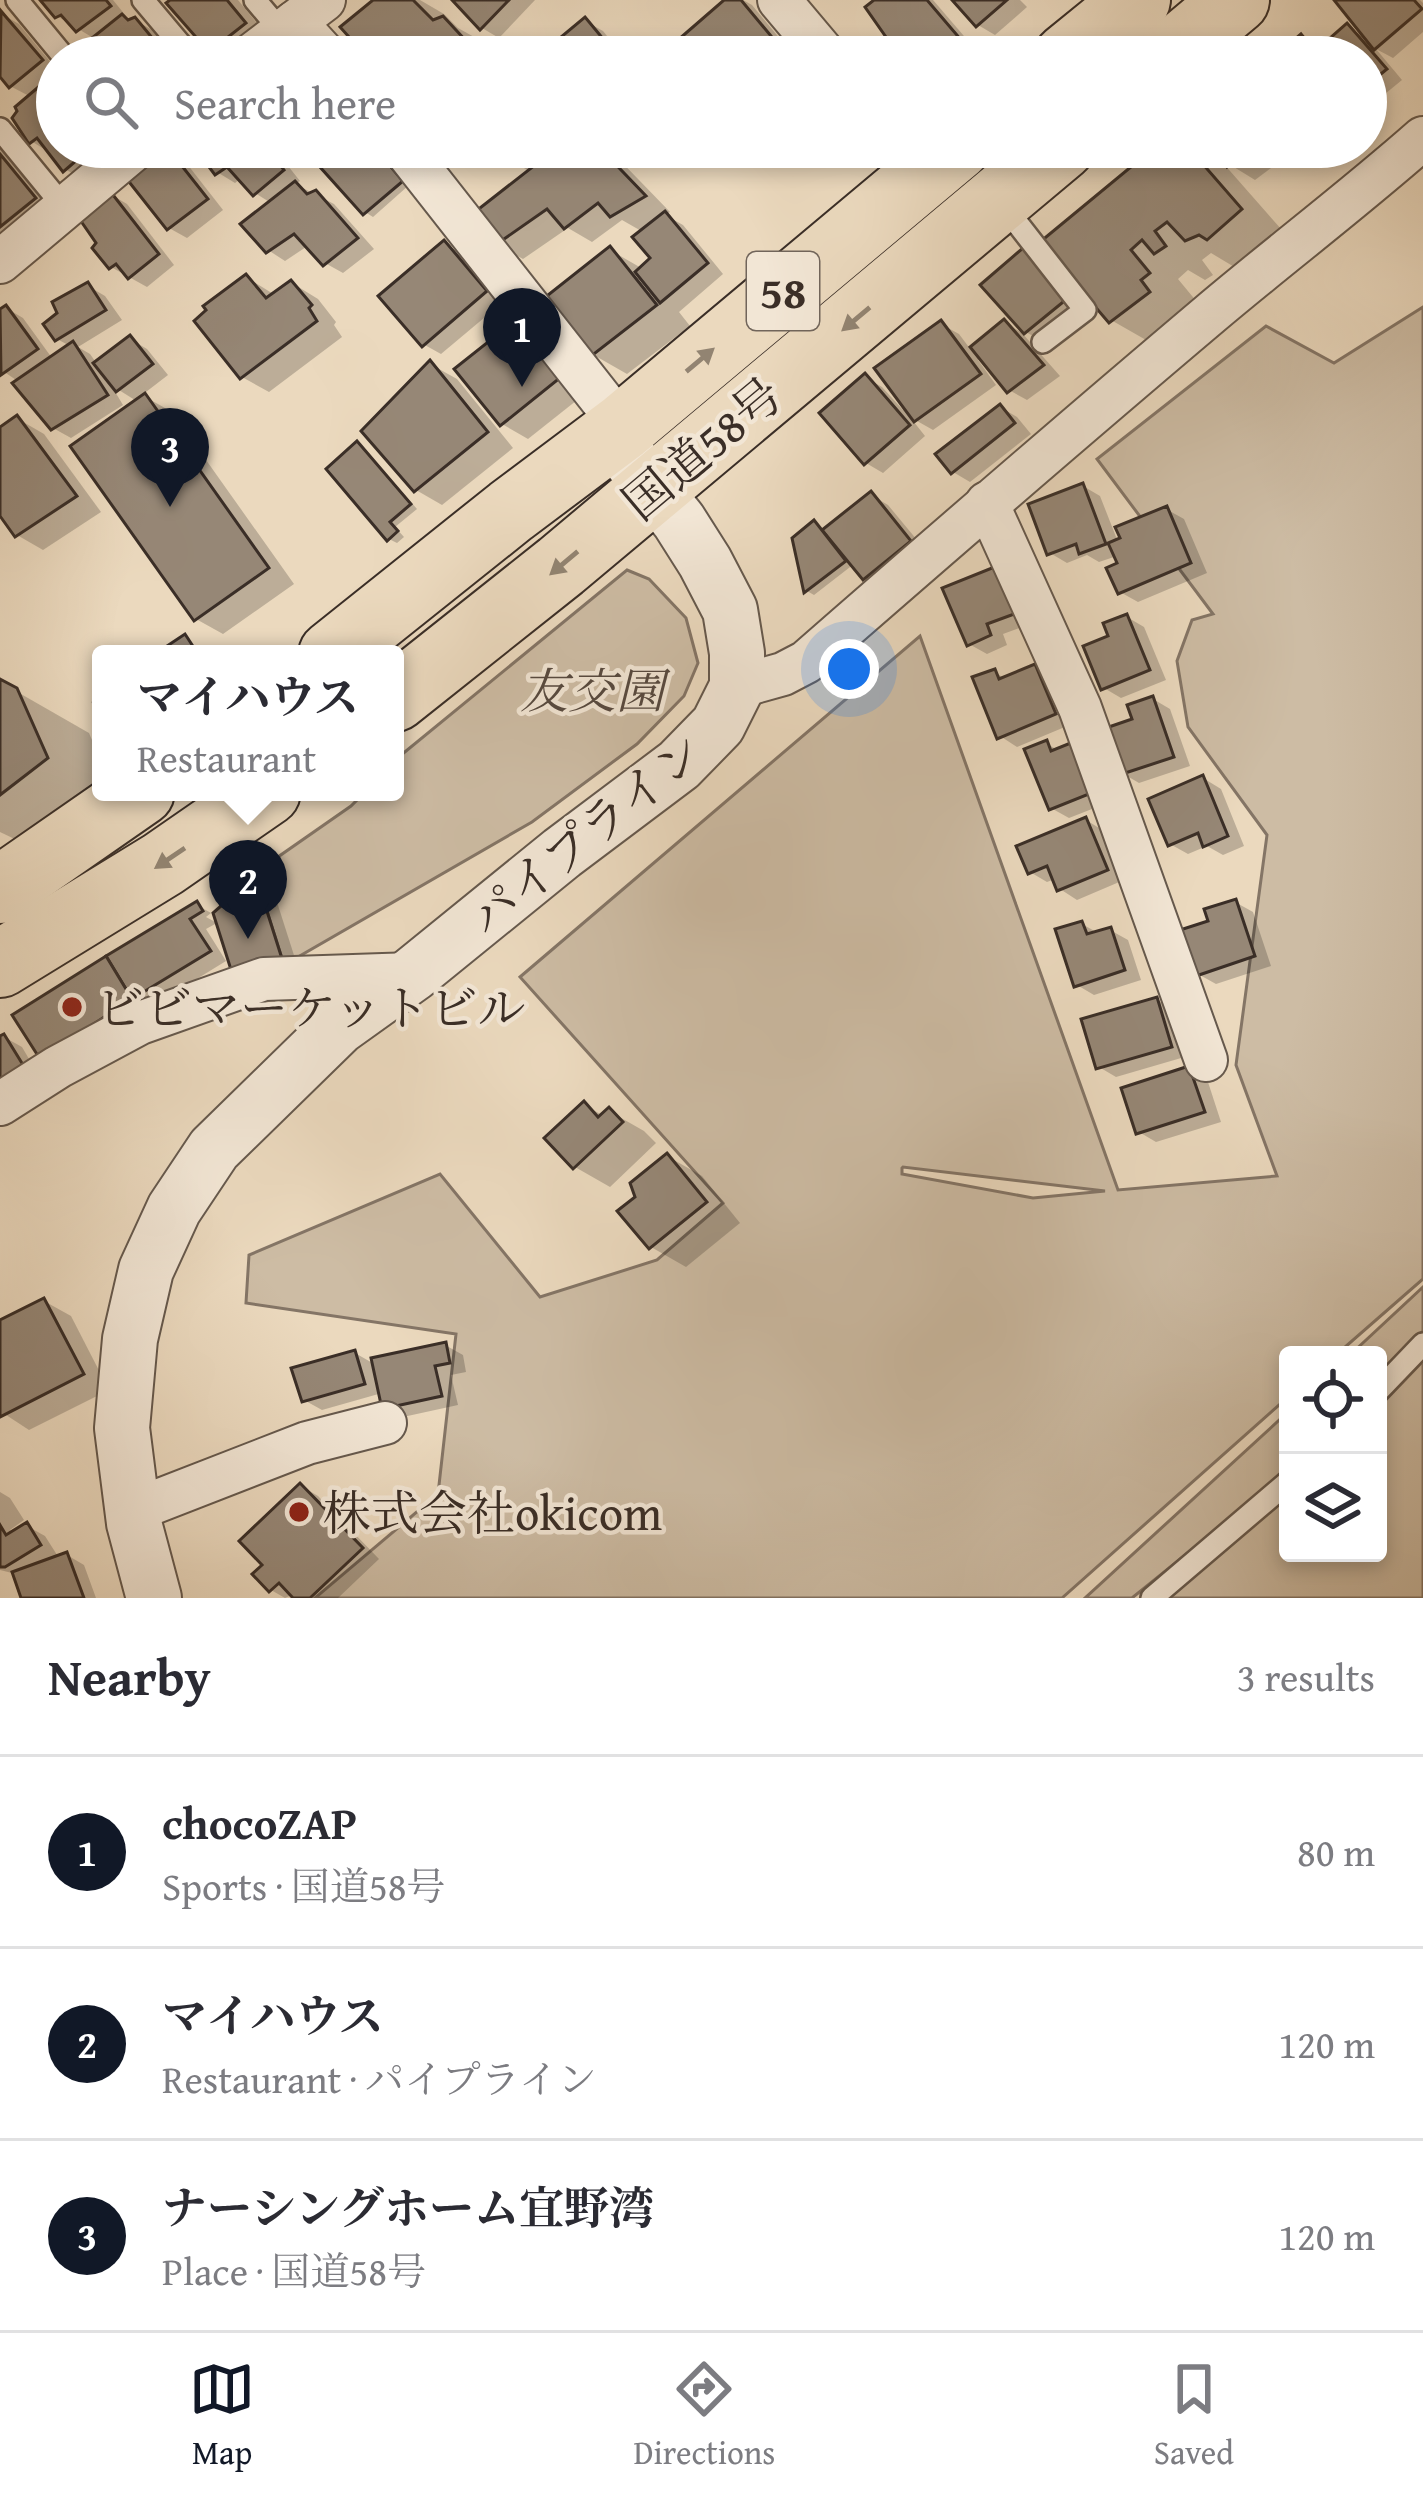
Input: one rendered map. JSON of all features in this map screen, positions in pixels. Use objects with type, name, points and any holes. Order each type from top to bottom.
[{"type":"highway","points":[[1093,36],[1137,0]]},
{"type":"highway","points":[[1193,36],[1237,0]]},
{"type":"highway","name":"国道58号","points":[[343,645],[616,431],[914,168]]},
{"type":"highway","name":"国道58号","points":[[404,691],[545,579],[1036,168]]},
{"type":"highway","points":[[0,890],[128,801]]},
{"type":"highway","points":[[0,964],[163,864],[254,801]]},
{"type":"street","points":[[779,0],[809,36]]},
{"type":"street","name":"パイプライン","points":[[154,1598],[132,1511],[122,1427],[130,1339],[146,1270],[174,1209],[214,1149],[339,1027],[679,765],[718,725],[737,687],[806,662],[987,503],[1423,138]]},
{"type":"street","points":[[0,262],[111,168]]},
{"type":"street","points":[[419,168],[616,431],[705,562],[730,610],[737,687]]},
{"type":"street","points":[[987,503],[1080,708],[1206,1060]]},
{"type":"street","points":[[0,1104],[140,1023],[264,980],[412,974]]},
{"type":"street","points":[[132,1511],[307,1443],[385,1423]]},
{"type":"lane","points":[[17,0],[47,36]]},
{"type":"lane","points":[[142,0],[173,36]]},
{"type":"lane","points":[[0,129],[64,207]]},
{"type":"lane","points":[[998,200],[1085,310],[1042,342]]},
{"type":"lane","points":[[1387,1382],[1423,1344]]},
{"type":"lane","points":[[1152,1598],[1279,1490]]},
{"type":"green space","points":[[1423,307],[1423,1279],[1346,1346],[1279,1346],[1279,1405],[1062,1598],[315,1598],[438,1494],[456,1334],[246,1303],[249,1255],[440,1174],[540,1297],[657,1260],[723,1203],[520,977],[920,636],[1118,1190],[1277,1176],[1236,1065],[1267,835],[1188,727],[1177,661],[1192,620],[1213,614],[1097,459],[1266,326],[1334,363]],"holes":[[[903,1167],[1105,1191],[1033,1198],[902,1174]]]},
{"type":"green space","name":"友交園","points":[[627,570],[649,579],[686,618],[698,663],[684,696],[637,744],[532,822],[284,965],[255,873],[356,801],[404,801],[404,753]]},
{"type":"green space","points":[[1423,1287],[1423,1331],[1387,1371],[1387,1346],[1360,1346]]},
{"type":"green space","points":[[1423,1361],[1423,1598],[1167,1598],[1279,1500],[1279,1562],[1387,1562],[1387,1399]]},
{"type":"green space","points":[[1279,1420],[1279,1479],[1132,1598],[1085,1598]]},
{"type":"building","points":[[40,0],[106,0],[111,6],[76,32]]},
{"type":"building","points":[[227,0],[246,23],[229,36],[195,36],[166,3]]},
{"type":"building","points":[[373,0],[413,0],[433,20],[443,16],[462,36],[348,36],[340,27]]},
{"type":"building","points":[[452,0],[509,0],[480,30]]},
{"type":"building","points":[[724,0],[741,0],[771,36],[683,36]]},
{"type":"building","points":[[874,0],[927,0],[958,36],[885,36],[865,7]]},
{"type":"building","points":[[952,0],[1007,0],[976,27]]},
{"type":"building","points":[[1334,0],[1414,0],[1422,9],[1387,39],[1363,36]]},
{"type":"building","points":[[1,11],[36,52],[36,66],[9,88],[0,77]]},
{"type":"building","points":[[122,14],[128,20],[135,17],[151,36],[94,36]]},
{"type":"building","points":[[585,17],[601,36],[562,36]]},
{"type":"building","points":[[1347,23],[1358,36],[1332,36]]},
{"type":"building","points":[[36,89],[36,139],[29,144],[12,118],[15,107]]},
{"type":"building","points":[[0,154],[36,198],[0,227]]},
{"type":"building","points":[[139,168],[184,168],[208,199],[167,230],[126,178]]},
{"type":"building","points":[[228,168],[282,168],[284,170],[253,196]]},
{"type":"building","points":[[321,168],[392,168],[403,181],[363,215]]},
{"type":"building","points":[[531,168],[619,168],[646,196],[610,217],[598,203],[564,229],[547,209],[494,246],[471,215]]},
{"type":"building","points":[[1130,168],[1206,168],[1242,209],[1207,240],[1199,235],[1185,241],[1167,222],[1155,231],[1166,246],[1154,254],[1142,240],[1131,250],[1150,273],[1141,280],[1150,292],[1109,323],[1040,242]]},
{"type":"building","points":[[295,181],[307,194],[316,190],[358,238],[323,266],[294,234],[266,253],[240,224]]},
{"type":"building","points":[[110,191],[159,254],[128,279],[116,264],[109,269],[92,248],[96,243],[76,214]]},
{"type":"building","points":[[665,211],[708,263],[660,303],[635,272],[650,258],[632,237]]},
{"type":"building","points":[[444,240],[487,291],[422,347],[378,296]]},
{"type":"building","points":[[610,246],[657,305],[590,357],[543,299]]},
{"type":"building","points":[[1023,248],[1068,298],[1024,334],[980,285]]},
{"type":"building","points":[[246,274],[266,298],[291,280],[312,305],[309,308],[317,321],[240,379],[194,321],[206,310],[203,306]]},
{"type":"building","points":[[88,282],[106,310],[55,341],[43,324],[57,313],[52,302]]},
{"type":"building","points":[[6,305],[38,349],[1,375],[0,309]]},
{"type":"building","points":[[521,316],[566,373],[500,426],[454,369]]},
{"type":"building","points":[[1004,319],[1044,365],[1007,393],[970,347]]},
{"type":"building","points":[[941,320],[981,374],[914,422],[874,368]]},
{"type":"building","points":[[130,335],[153,364],[116,392],[93,363]]},
{"type":"building","points":[[73,341],[108,395],[51,430],[12,383]]},
{"type":"building","points":[[430,360],[488,432],[414,492],[361,431]]},
{"type":"building","points":[[865,373],[910,425],[864,465],[819,413]]},
{"type":"building","points":[[145,393],[269,568],[194,621],[70,446]]},
{"type":"building","points":[[1000,404],[1015,423],[951,474],[935,454]]},
{"type":"building","points":[[17,415],[77,496],[15,537],[0,516],[0,427]]},
{"type":"building","points":[[357,441],[411,504],[390,522],[398,531],[387,541],[326,469]]},
{"type":"building","points":[[1083,483],[1106,544],[1079,554],[1076,544],[1047,555],[1028,504]]},
{"type":"building","points":[[871,491],[911,541],[863,580],[822,530]]},
{"type":"building","points":[[1167,506],[1191,563],[1118,594],[1106,568],[1117,563],[1108,543],[1120,538],[1115,527]]},
{"type":"building","points":[[814,520],[846,561],[804,593],[792,538]]},
{"type":"building","points":[[997,566],[1017,613],[987,624],[991,635],[967,646],[942,588]]},
{"type":"building","points":[[1127,614],[1150,670],[1101,690],[1083,646],[1108,636],[1103,623]]},
{"type":"building","points":[[185,634],[192,645],[168,645]]},
{"type":"building","points":[[1035,664],[1056,714],[997,739],[972,677],[995,669],[999,679]]},
{"type":"building","points":[[0,679],[17,688],[48,758],[0,795]]},
{"type":"building","points":[[1153,696],[1174,757],[1119,775],[1103,729],[1132,719],[1127,705]]},
{"type":"building","points":[[1047,740],[1051,751],[1078,740],[1099,790],[1049,810],[1024,749]]},
{"type":"building","points":[[1203,775],[1228,836],[1203,847],[1198,833],[1168,846],[1148,799]]},
{"type":"building","points":[[1086,817],[1108,870],[1057,891],[1047,866],[1028,874],[1016,846]]},
{"type":"building","points":[[259,886],[284,965],[233,976],[213,913],[221,906],[217,894]]},
{"type":"building","points":[[1236,899],[1255,956],[1196,976],[1180,930],[1208,921],[1204,909]]},
{"type":"building","name":"ビビマーケットビル","points":[[197,901],[203,911],[190,919],[211,951],[132,999],[106,956]]},
{"type":"building","points":[[1082,921],[1087,934],[1111,927],[1125,970],[1074,987],[1055,929]]},
{"type":"building","name":"ビビマーケットビル","points":[[106,956],[132,999],[40,1059],[12,1015]]},
{"type":"building","points":[[1157,997],[1172,1047],[1096,1069],[1081,1019]]},
{"type":"building","points":[[4,1034],[28,1073],[0,1088],[0,1036]]},
{"type":"building","points":[[1189,1066],[1205,1112],[1136,1134],[1121,1088]]},
{"type":"building","points":[[584,1101],[598,1117],[609,1107],[623,1122],[573,1169],[544,1138]]},
{"type":"building","points":[[667,1153],[707,1202],[649,1249],[617,1211],[635,1197],[630,1183]]},
{"type":"building","points":[[44,1298],[84,1374],[0,1417],[0,1320]]},
{"type":"building","points":[[446,1342],[450,1363],[435,1366],[442,1396],[382,1409],[371,1358]]},
{"type":"building","points":[[355,1350],[365,1384],[302,1402],[291,1368]]},
{"type":"building","name":"株式会社okicom","points":[[300,1483],[363,1548],[310,1598],[293,1598],[279,1583],[269,1592],[252,1574],[262,1565],[239,1541]]},
{"type":"building","points":[[27,1522],[41,1545],[0,1567],[0,1525],[6,1535]]},
{"type":"building","points":[[67,1552],[84,1598],[21,1598],[12,1572]]},
{"type":"place","name":"chocoZAP","points":[[522,387]]},
{"type":"place","name":"ナーシングホーム宜野湾","points":[[170,507]]},
{"type":"place","name":"マイハウス","points":[[248,939]]},
{"type":"place","name":"ビビマーケットビル","points":[[72,1007]]},
{"type":"place","name":"株式会社okicom","points":[[299,1512]]}]
